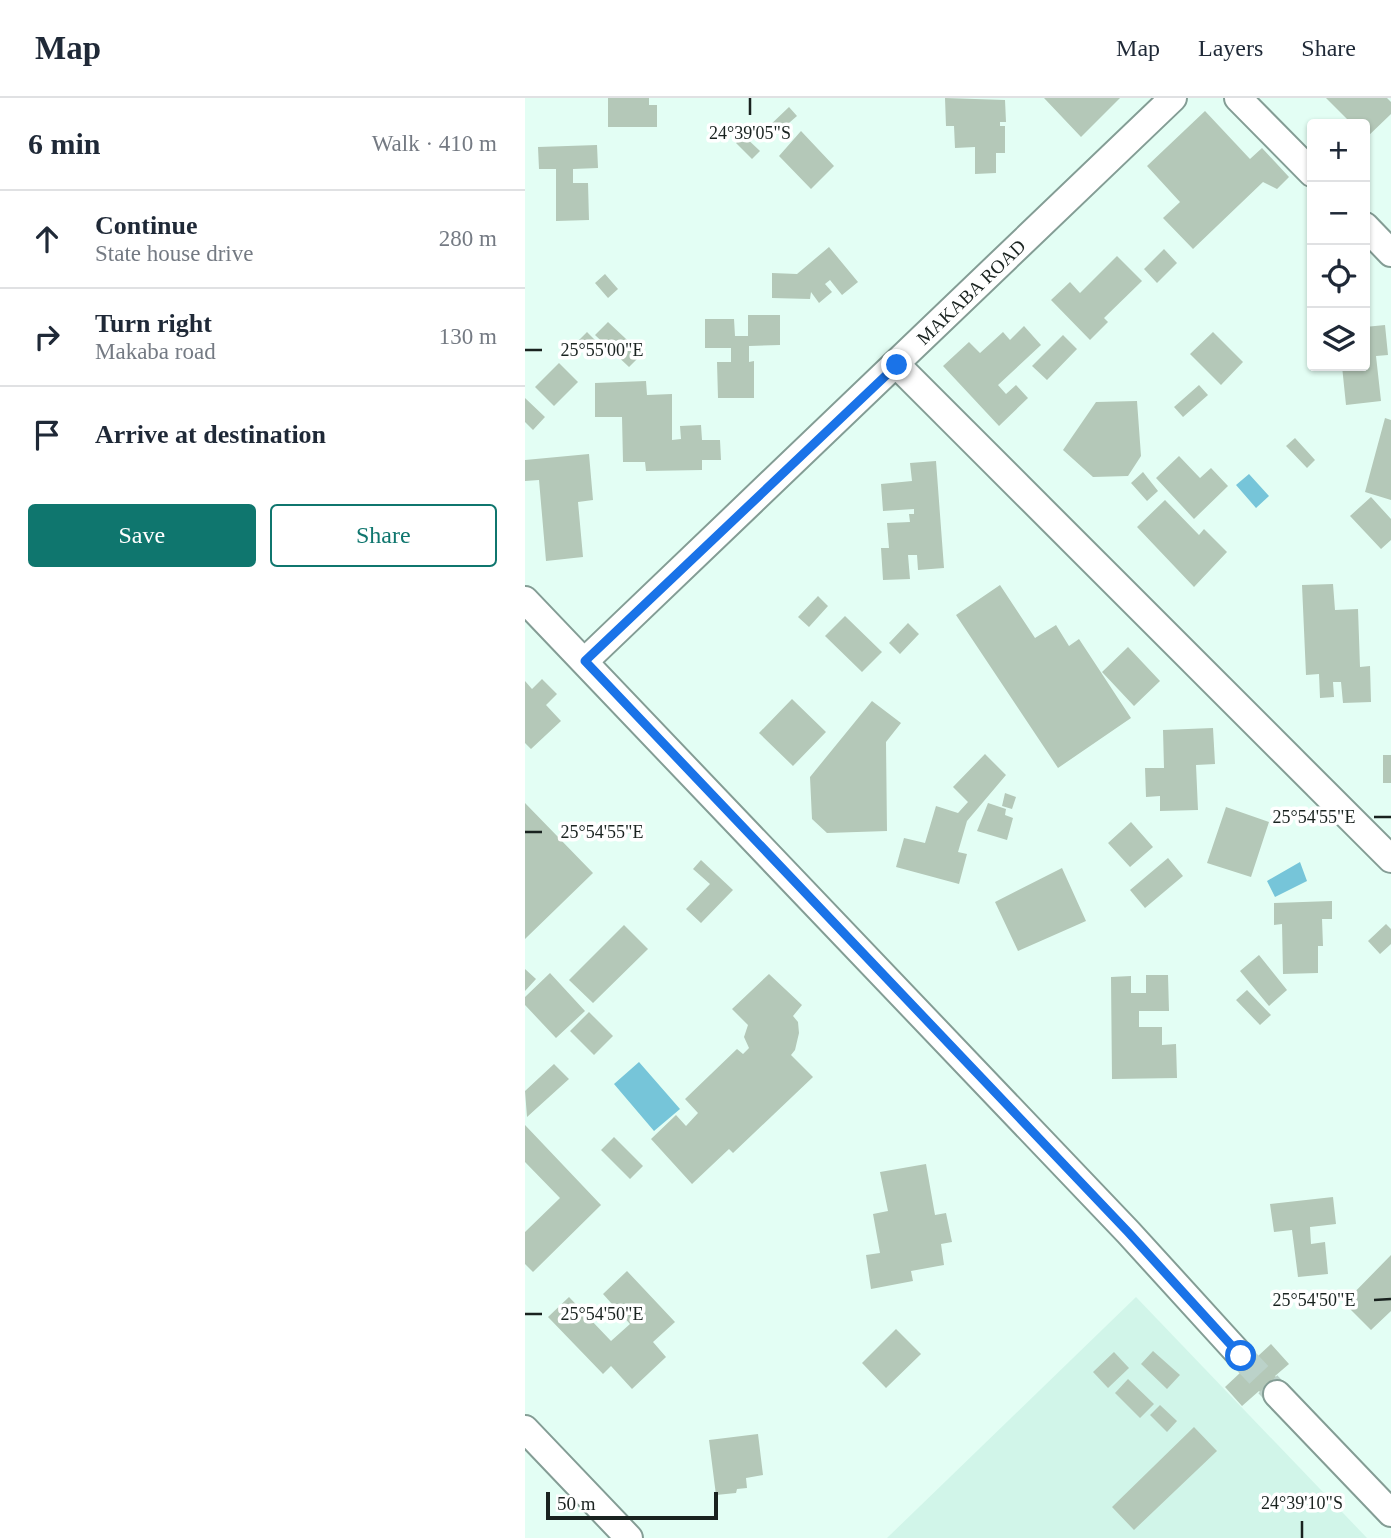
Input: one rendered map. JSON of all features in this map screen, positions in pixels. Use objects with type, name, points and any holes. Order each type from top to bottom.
[{"type":"street","name":"MAKABA ROAD","points":[[585,661],[1173,98]]},
{"type":"street","points":[[1238,98],[1307,168]]},
{"type":"street","points":[[1370,231],[1391,253]]},
{"type":"street","points":[[897,365],[1391,859]]},
{"type":"street","points":[[525,600],[1119,1222],[1241,1356]]},
{"type":"street","points":[[1277,1394],[1391,1513]]},
{"type":"street","points":[[525,1429],[629,1538]]},
{"type":"shaded area","points":[[1136,1297],[1367,1538],[887,1538]]},
{"type":"water","points":[[1249,474],[1269,496],[1256,508],[1236,485]]},
{"type":"water","points":[[1300,862],[1307,881],[1275,897],[1267,881]]},
{"type":"water","points":[[639,1062],[680,1109],[654,1131],[614,1084]]},
{"type":"building","points":[[608,98],[649,98],[649,105],[657,105],[657,127],[608,127]]},
{"type":"building","points":[[945,98],[1005,100],[1006,122],[1000,122],[1000,126],[1005,126],[1005,153],[996,153],[996,173],[975,174],[975,147],[955,148],[954,126],[946,126]]},
{"type":"building","points":[[1044,98],[1120,98],[1081,137]]},
{"type":"building","points":[[1326,98],[1387,98],[1391,102],[1391,114],[1370,134],[1370,119],[1347,119]]},
{"type":"building","points":[[789,107],[797,116],[774,136],[767,128]]},
{"type":"building","points":[[1205,111],[1250,159],[1262,148],[1289,177],[1277,189],[1263,182],[1193,249],[1163,218],[1180,202],[1147,166]]},
{"type":"building","points":[[801,131],[834,166],[811,189],[779,156]]},
{"type":"building","points":[[743,135],[760,151],[752,159],[736,143]]},
{"type":"building","points":[[597,145],[598,168],[573,169],[573,183],[588,183],[589,220],[556,221],[556,169],[539,169],[538,147]]},
{"type":"building","points":[[829,247],[858,282],[842,295],[830,280],[825,284],[832,292],[819,303],[811,292],[810,299],[772,298],[772,273],[797,274]]},
{"type":"building","points":[[1164,249],[1177,263],[1157,283],[1144,269]]},
{"type":"building","points":[[1117,256],[1142,281],[1104,318],[1108,322],[1090,340],[1051,300],[1070,282],[1080,293]]},
{"type":"building","points":[[605,274],[618,289],[608,298],[595,283]]},
{"type":"building","points":[[748,315],[780,315],[780,345],[749,346],[749,362],[754,361],[754,398],[718,398],[717,362],[731,362],[731,348],[705,348],[705,319],[734,319],[735,336],[748,336]]},
{"type":"building","points":[[608,322],[642,354],[629,367],[595,335]]},
{"type":"building","points":[[1385,325],[1388,355],[1376,356],[1381,401],[1346,405],[1343,371],[1370,371],[1370,326]]},
{"type":"building","points":[[1024,326],[1041,345],[998,385],[1006,394],[1016,385],[1028,398],[999,426],[943,366],[969,342],[980,353],[1003,332],[1010,340]]},
{"type":"building","points":[[587,332],[599,344],[590,353],[578,341]]},
{"type":"building","points":[[1213,332],[1243,362],[1221,385],[1190,354]]},
{"type":"building","points":[[1063,335],[1077,349],[1047,380],[1032,366]]},
{"type":"building","points":[[559,363],[578,382],[554,406],[535,387]]},
{"type":"building","points":[[646,381],[647,395],[672,394],[672,440],[681,439],[680,426],[701,425],[702,440],[720,440],[721,460],[702,460],[702,470],[646,471],[645,462],[623,462],[622,417],[595,417],[595,383]]},
{"type":"building","points":[[1199,385],[1208,395],[1183,417],[1174,407]]},
{"type":"building","points":[[525,398],[545,417],[533,430],[525,422]]},
{"type":"building","points":[[1137,401],[1141,456],[1128,476],[1093,477],[1063,450],[1096,402]]},
{"type":"building","points":[[1385,418],[1391,420],[1391,500],[1365,492]]},
{"type":"building","points":[[1295,438],[1315,460],[1307,468],[1286,446]]},
{"type":"building","points":[[589,454],[593,500],[578,502],[583,557],[546,561],[539,480],[525,481],[525,460]]},
{"type":"building","points":[[1179,456],[1200,478],[1211,468],[1228,486],[1194,519],[1156,478]]},
{"type":"building","points":[[936,461],[944,568],[918,570],[917,555],[908,555],[910,579],[883,580],[881,548],[889,548],[887,523],[910,522],[909,514],[914,514],[914,509],[883,511],[881,484],[912,481],[910,463]]},
{"type":"building","points":[[1143,472],[1158,491],[1147,501],[1131,483]]},
{"type":"building","points":[[1371,497],[1391,519],[1391,540],[1381,549],[1350,516]]},
{"type":"building","points":[[1165,500],[1199,535],[1204,529],[1227,552],[1194,587],[1137,527]]},
{"type":"building","points":[[1333,584],[1335,610],[1358,609],[1360,667],[1370,666],[1371,702],[1343,703],[1341,682],[1333,682],[1334,697],[1320,698],[1319,674],[1306,675],[1302,585]]},
{"type":"building","points":[[1000,585],[1035,638],[1056,625],[1069,646],[1079,639],[1131,718],[1058,768],[956,615]]},
{"type":"building","points":[[818,596],[828,606],[809,627],[798,617]]},
{"type":"building","points":[[845,616],[882,652],[862,672],[825,636]]},
{"type":"building","points":[[908,623],[919,634],[900,654],[889,643]]},
{"type":"building","points":[[1128,647],[1160,681],[1134,706],[1102,672]]},
{"type":"building","points":[[542,679],[557,694],[546,705],[561,721],[531,749],[525,743],[525,681],[532,689]]},
{"type":"building","points":[[792,699],[826,732],[793,766],[759,733]]},
{"type":"building","points":[[872,701],[901,723],[886,742],[887,831],[827,833],[812,819],[810,777]]},
{"type":"building","points":[[1213,728],[1215,764],[1196,765],[1198,810],[1160,811],[1160,796],[1146,797],[1145,768],[1164,768],[1163,730]]},
{"type":"building","points":[[985,754],[1006,775],[967,821],[958,852],[967,854],[959,884],[896,867],[904,838],[925,843],[936,806],[958,813],[968,802],[953,787]]},
{"type":"building","points":[[1383,755],[1391,755],[1391,783],[1383,783]]},
{"type":"building","points":[[1005,793],[1016,797],[1012,809],[1002,806]]},
{"type":"building","points":[[525,803],[593,873],[525,939]]},
{"type":"building","points":[[988,803],[1006,809],[1005,815],[1013,818],[1007,840],[977,831]]},
{"type":"building","points":[[1226,807],[1269,822],[1251,877],[1207,863]]},
{"type":"building","points":[[1131,822],[1153,847],[1130,867],[1108,843]]},
{"type":"building","points":[[1168,858],[1183,876],[1145,908],[1130,890]]},
{"type":"building","points":[[701,860],[733,890],[701,923],[686,909],[710,884],[693,869]]},
{"type":"building","points":[[1062,868],[1086,921],[1018,951],[995,902]]},
{"type":"building","points":[[1332,901],[1332,919],[1322,919],[1323,946],[1318,946],[1318,973],[1283,974],[1282,924],[1274,925],[1274,903]]},
{"type":"building","points":[[1386,924],[1391,929],[1391,944],[1380,954],[1368,941]]},
{"type":"building","points":[[624,925],[648,949],[593,1003],[569,980]]},
{"type":"building","points":[[1259,955],[1287,990],[1269,1006],[1240,971]]},
{"type":"building","points":[[525,969],[536,979],[525,991]]},
{"type":"building","points":[[550,973],[585,1011],[556,1038],[525,1005],[525,997]]},
{"type":"building","points":[[769,974],[802,1005],[793,1016],[798,1022],[799,1033],[791,1055],[813,1077],[733,1153],[729,1149],[692,1184],[651,1139],[676,1115],[686,1126],[698,1113],[685,1099],[737,1049],[743,1054],[749,1048],[744,1037],[748,1025],[732,1009]]},
{"type":"building","points":[[1146,975],[1168,975],[1169,1011],[1139,1011],[1139,1027],[1162,1027],[1162,1045],[1176,1044],[1177,1078],[1112,1079],[1111,977],[1131,976],[1131,993],[1146,993]]},
{"type":"building","points":[[1247,990],[1271,1015],[1260,1025],[1236,1000]]},
{"type":"building","points":[[589,1012],[613,1036],[594,1055],[570,1031]]},
{"type":"building","points":[[554,1064],[569,1079],[527,1117],[525,1091]]},
{"type":"building","points":[[525,1125],[601,1205],[533,1272],[525,1264],[525,1232],[560,1198],[525,1162]]},
{"type":"building","points":[[614,1137],[643,1166],[630,1179],[601,1150]]},
{"type":"building","points":[[926,1164],[935,1215],[946,1213],[952,1242],[941,1244],[944,1265],[911,1271],[913,1281],[871,1289],[866,1255],[880,1253],[873,1214],[888,1211],[880,1172]]},
{"type":"building","points":[[1333,1197],[1336,1224],[1310,1227],[1311,1244],[1325,1242],[1328,1274],[1298,1277],[1292,1230],[1274,1232],[1270,1204]]},
{"type":"building","points":[[1391,1255],[1391,1311],[1371,1330],[1344,1303]]},
{"type":"building","points":[[627,1271],[675,1322],[653,1342],[666,1357],[632,1389],[611,1366],[603,1374],[548,1317],[569,1297],[611,1341],[630,1324],[603,1294]]},
{"type":"building","points":[[896,1329],[921,1354],[886,1388],[862,1363]]},
{"type":"building","points":[[1271,1344],[1289,1364],[1275,1376],[1283,1383],[1267,1399],[1259,1391],[1242,1406],[1225,1387],[1241,1372],[1231,1362],[1247,1346],[1257,1357]]},
{"type":"building","points":[[1153,1351],[1180,1375],[1167,1389],[1141,1364]]},
{"type":"building","points":[[1114,1352],[1129,1368],[1108,1388],[1093,1372]]},
{"type":"building","points":[[1128,1379],[1154,1404],[1140,1418],[1115,1393]]},
{"type":"building","points":[[1160,1405],[1177,1421],[1167,1432],[1150,1415]]},
{"type":"building","points":[[1194,1427],[1217,1451],[1134,1530],[1112,1507]]},
{"type":"building","points":[[758,1434],[763,1475],[746,1478],[747,1488],[737,1489],[736,1493],[716,1495],[709,1440]]},
{"type":"tunnel","points":[[1241,1356],[1277,1394]]},
{"type":"route","points":[[897,365],[585,661],[1128,1232],[1241,1356]]}]
